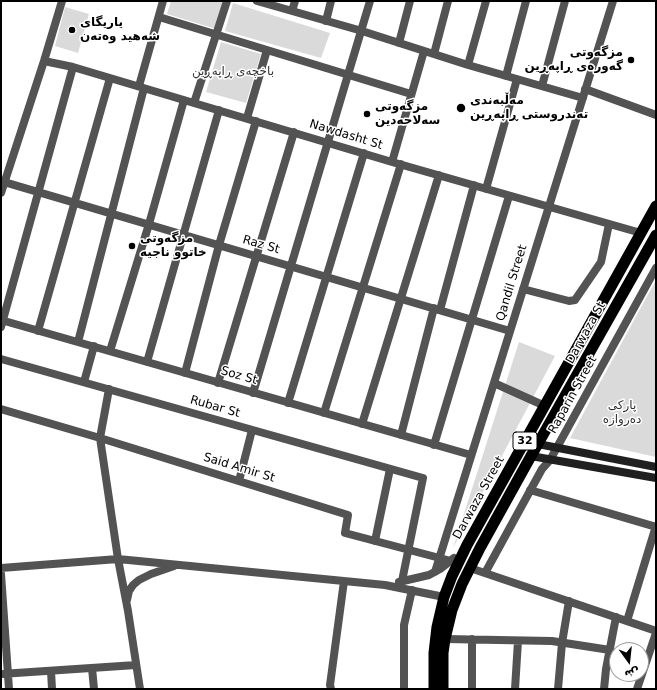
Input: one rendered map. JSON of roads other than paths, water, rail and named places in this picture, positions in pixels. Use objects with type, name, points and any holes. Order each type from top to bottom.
[{"type":"highway","name":"Darwaza Street","points":[[434,689],[434,646],[437,627],[444,597],[452,576],[467,545],[656,206]]},
{"type":"highway","name":"Darwaza St","points":[[538,444],[656,235]]},
{"type":"highway","name":"32","points":[[443,689],[443,653],[452,610],[470,568],[538,444]]},
{"type":"main road","points":[[538,444],[656,467]]},
{"type":"main road","points":[[531,456],[656,478]]},
{"type":"street","points":[[1,193],[3,181],[44,61],[62,1]]},
{"type":"street","points":[[78,342],[163,1]]},
{"type":"street","points":[[194,103],[227,1]]},
{"type":"street","points":[[257,1],[362,31],[517,80],[583,98]]},
{"type":"street","points":[[292,11],[295,1]]},
{"type":"street","points":[[326,21],[332,1]]},
{"type":"street","points":[[253,393],[370,1]]},
{"type":"street","points":[[398,43],[410,1]]},
{"type":"street","points":[[434,54],[448,1]]},
{"type":"street","points":[[468,65],[486,1]]},
{"type":"street","points":[[506,76],[526,1]]},
{"type":"street","points":[[542,86],[565,1]]},
{"type":"street","name":"Qandil Street","points":[[435,572],[613,1]]},
{"type":"street","points":[[159,17],[411,94]]},
{"type":"street","points":[[247,118],[267,50]]},
{"type":"street","points":[[392,162],[424,51]]},
{"type":"street","name":"Nawdasht St","points":[[44,61],[73,67],[392,162],[641,233]]},
{"type":"street","points":[[2,322],[73,67]]},
{"type":"street","points":[[38,331],[110,78]]},
{"type":"street","points":[[486,189],[517,80]]},
{"type":"street","points":[[585,89],[656,115]]},
{"type":"street","points":[[110,351],[149,224],[184,100]]},
{"type":"street","points":[[147,362],[219,110]]},
{"type":"street","points":[[185,373],[219,245],[256,121]]},
{"type":"street","points":[[218,382],[294,132]]},
{"type":"street","points":[[288,403],[364,153]]},
{"type":"street","points":[[324,413],[401,164]]},
{"type":"street","points":[[362,424],[439,175]]},
{"type":"street","name":"Raz St","points":[[3,181],[510,331]]},
{"type":"street","points":[[401,435],[474,185]]},
{"type":"street","points":[[434,445],[509,196]]},
{"type":"street","points":[[523,289],[562,300],[575,300],[601,262],[609,224]]},
{"type":"street","name":"Raparin Street","points":[[485,573],[542,469],[550,460],[557,448],[656,268]]},
{"type":"street","name":"Soz St","points":[[2,322],[94,346],[471,455]]},
{"type":"street","points":[[84,382],[94,346]]},
{"type":"street","name":"Rubar St","points":[[1,359],[423,478],[408,550]]},
{"type":"street","points":[[494,383],[545,406]]},
{"type":"street","points":[[108,389],[100,438],[118,559],[140,689]]},
{"type":"street","name":"Said Amir St","points":[[1,409],[348,515],[346,533],[451,561]]},
{"type":"street","points":[[239,481],[252,430]]},
{"type":"street","points":[[375,541],[390,469]]},
{"type":"street","points":[[530,490],[656,527],[627,620]]},
{"type":"street","points":[[385,585],[435,572],[451,561],[467,545]]},
{"type":"street","points":[[402,581],[408,550]]},
{"type":"street","points":[[1,568],[118,559],[385,585],[444,597]]},
{"type":"street","points":[[128,611],[127,600],[129,591],[133,585],[151,574],[165,569],[175,566],[191,565]]},
{"type":"street","points":[[470,568],[627,620],[656,632],[637,689]]},
{"type":"street","points":[[1,574],[4,674],[9,689]]},
{"type":"street","points":[[331,689],[330,685],[344,581]]},
{"type":"street","points":[[404,689],[404,624],[412,590]]},
{"type":"street","points":[[558,689],[562,643],[569,601]]},
{"type":"street","points":[[611,642],[616,617]]},
{"type":"street","points":[[445,639],[518,640],[562,643],[609,650]]},
{"type":"street","points":[[472,639],[472,689]]},
{"type":"street","points":[[515,689],[518,640]]},
{"type":"street","points":[[604,689],[609,656]]},
{"type":"street","points":[[4,674],[136,665]]},
{"type":"street","points":[[92,668],[94,689]]},
{"type":"street","points":[[51,671],[52,689]]},
{"type":"place","name":"یاریگای شەهید وەتەن","points":[[72,30]]},
{"type":"place","name":"مزگەوتی گەورەی ڕاپەڕین","points":[[631,60]]},
{"type":"place","name":"مەڵبەندی تەندروستی ڕاپەڕین","points":[[461,108]]},
{"type":"place","name":"مزگەوتی سەلاحەدین","points":[[367,114]]},
{"type":"place","name":"مزگەوتی خاتوو ناجیە","points":[[132,246]]},
{"type":"park label","name":"باخچەی ڕاپەڕین","points":[[233,72]]},
{"type":"park label","name":"پارکی دەروازە","points":[[622,413]]}]
